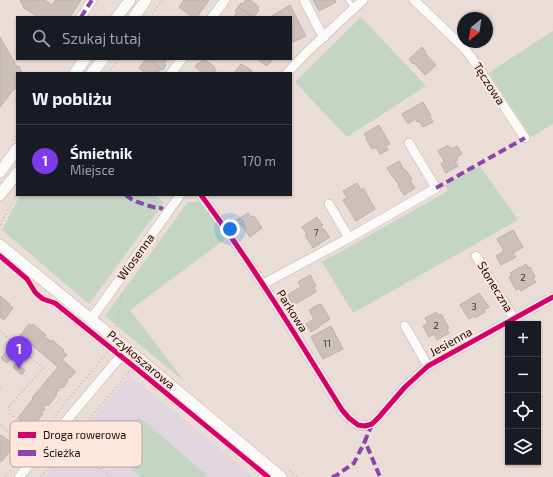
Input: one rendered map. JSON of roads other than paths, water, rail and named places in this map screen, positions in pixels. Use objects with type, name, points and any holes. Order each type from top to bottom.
[{"type":"street","points":[[82,16],[92,0]]},
{"type":"street","points":[[118,16],[130,0]]},
{"type":"street","points":[[135,16],[146,0]]},
{"type":"street","points":[[213,16],[225,0]]},
{"type":"street","points":[[304,0],[324,37]]},
{"type":"street","points":[[288,72],[363,0]]},
{"type":"street","name":"Tęczowa","points":[[414,0],[463,47],[472,58],[525,138]]},
{"type":"street","points":[[76,72],[84,60]]},
{"type":"street","points":[[93,72],[102,60]]},
{"type":"street","points":[[173,72],[181,60]]},
{"type":"street","points":[[263,284],[436,188],[409,143]]},
{"type":"street","points":[[0,172],[16,150]]},
{"type":"street","points":[[0,195],[16,174]]},
{"type":"street","name":"Wiosenna","points":[[91,319],[179,196]]},
{"type":"street","name":"Parkowa","points":[[202,196],[223,224],[263,284],[346,414],[358,425],[365,426],[372,424]]},
{"type":"street","points":[[329,204],[348,238]]},
{"type":"street","name":"Przykoszarowa","points":[[0,245],[91,319],[122,354],[283,472]]},
{"type":"street","name":"Słoneczna","points":[[476,256],[514,319]]},
{"type":"street","name":"Jesienna","points":[[372,424],[405,387],[428,366],[553,297]]},
{"type":"street","points":[[406,326],[428,366]]},
{"type":"street","points":[[66,421],[122,354]]},
{"type":"street","points":[[19,477],[27,467]]},
{"type":"lane","points":[[348,0],[354,8]]},
{"type":"place","name":"Śmietnik","points":[[19,369]]}]
